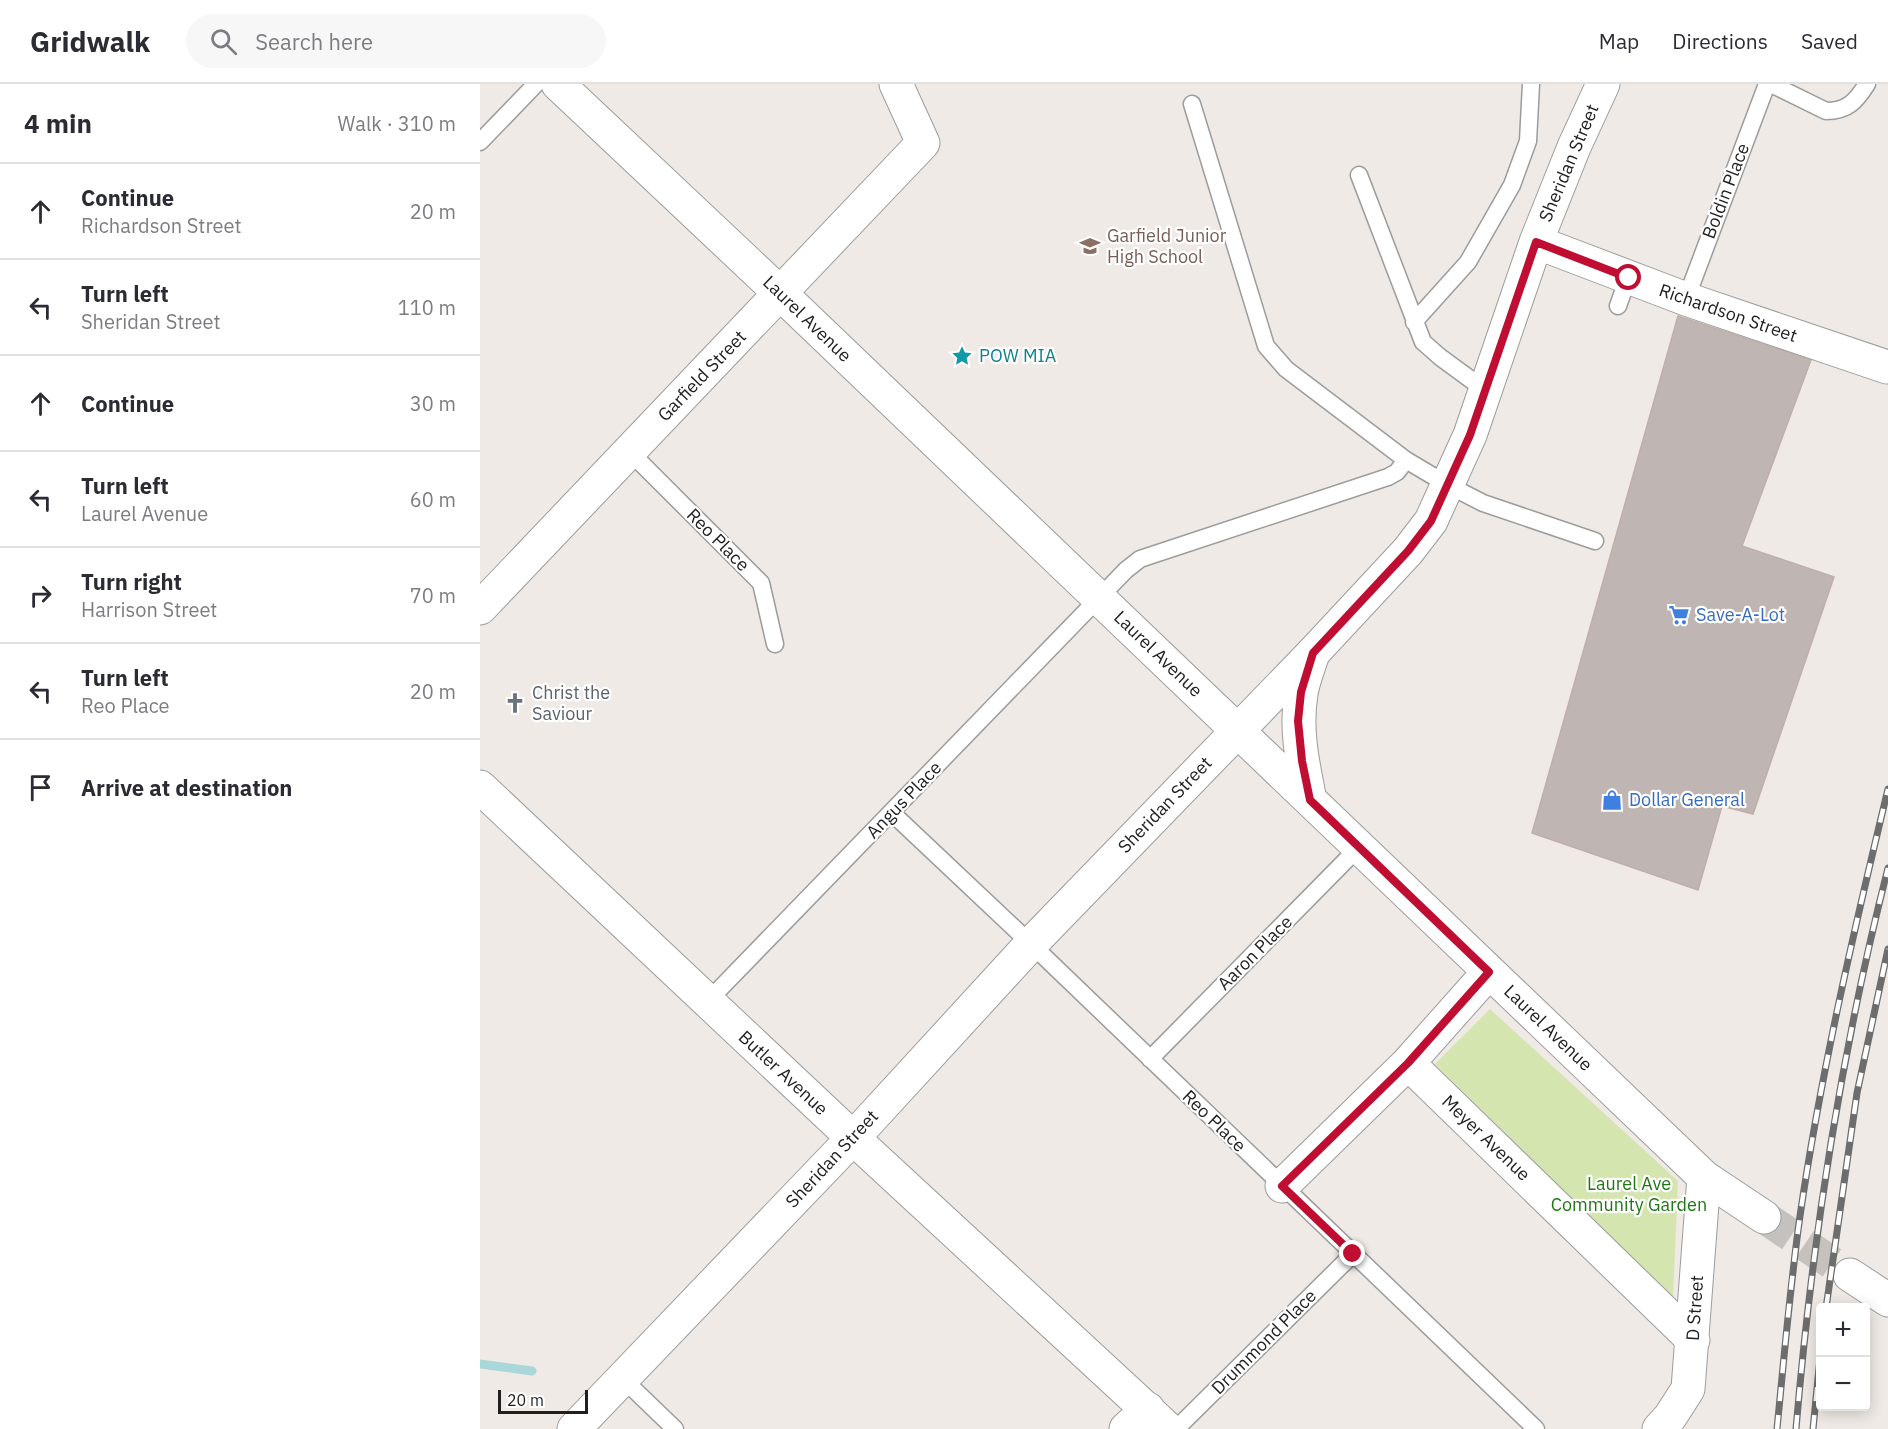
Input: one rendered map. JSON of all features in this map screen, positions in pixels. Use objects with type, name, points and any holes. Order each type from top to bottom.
[{"type":"street","name":"Laurel Avenue","points":[[558,84],[1099,597],[1704,1177],[1764,1217]]},
{"type":"street","name":"Garfield Street","points":[[480,608],[781,294],[923,142],[896,84]]},
{"type":"street","name":"Sheridan Street","points":[[573,1429],[853,1138],[1031,944],[1313,653],[1408,551],[1431,521],[1470,435],[1536,242],[1574,147],[1603,84]]},
{"type":"street","name":"Richardson Street","points":[[1536,242],[1623,292],[1686,299],[1887,367]]},
{"type":"street","points":[[1310,800],[1302,761],[1298,721],[1301,692],[1313,653]]},
{"type":"street","name":"Butler Avenue","points":[[480,787],[853,1138],[1147,1422]]},
{"type":"street","points":[[1282,1186],[1408,1063],[1489,972]]},
{"type":"street","name":"Meyer Avenue","points":[[1408,1063],[1693,1340]]},
{"type":"street","name":"D Street","points":[[1659,1429],[1670,1417],[1688,1389],[1704,1177]]},
{"type":"street","points":[[1850,1275],[1888,1300]]},
{"type":"lane","points":[[480,142],[536,84]]},
{"type":"lane","points":[[1414,322],[1468,262],[1512,185],[1528,141],[1531,84]]},
{"type":"lane","points":[[1769,84],[1826,111],[1835,111],[1856,102],[1867,84]]},
{"type":"lane","name":"Boldin Place","points":[[1686,299],[1769,84]]},
{"type":"lane","points":[[1192,104],[1266,346],[1286,369],[1406,460],[1448,485],[1483,503],[1595,541]]},
{"type":"lane","points":[[1359,175],[1414,322],[1424,342],[1440,357],[1485,390]]},
{"type":"lane","name":"Reo Place","points":[[630,452],[761,583],[775,644]]},
{"type":"lane","name":"Angus Place","points":[[708,1001],[1099,597],[1140,560],[1388,477],[1397,472],[1406,460]]},
{"type":"lane","name":"Reo Place","points":[[892,813],[1536,1429]]},
{"type":"lane","name":"Aaron Place","points":[[1150,1059],[1359,847]]},
{"type":"lane","name":"Drummond Place","points":[[1176,1429],[1353,1254]]},
{"type":"lane","points":[[622,1378],[675,1429]]},
{"type":"green space","name":"Laurel Ave Community Garden","points":[[1490,1009],[1678,1181],[1673,1298],[1435,1064]]},
{"type":"building","points":[[1678,316],[1811,360],[1742,546],[1834,577],[1753,814],[1722,806],[1698,890],[1532,833]]},
{"type":"waterway","points":[[480,1364],[532,1371]]},
{"type":"tunnel","points":[[1764,1217],[1850,1275]]},
{"type":"railway","points":[[1777,1429],[1793,1269],[1808,1162],[1839,1001],[1888,789]]},
{"type":"railway","points":[[1796,1429],[1811,1287],[1830,1147],[1856,1007],[1888,868]]},
{"type":"railway","points":[[1827,1303],[1857,1093],[1888,949]]},
{"type":"railway","points":[[1813,1429],[1816,1399]]},
{"type":"place","name":"Garfield Junior High School","points":[[1090,246]]},
{"type":"place","name":"POW MIA","points":[[962,356]]},
{"type":"place","name":"Save-A-Lot","points":[[1679,615]]},
{"type":"place","name":"Christ the Saviour","points":[[515,703]]},
{"type":"place","name":"Dollar General","points":[[1612,800]]},
{"type":"route","points":[[1353,1254],[1282,1186],[1408,1063],[1489,972],[1310,800],[1302,761],[1298,721],[1301,692],[1313,653],[1408,551],[1431,521],[1470,435],[1536,242],[1629,278]]}]
